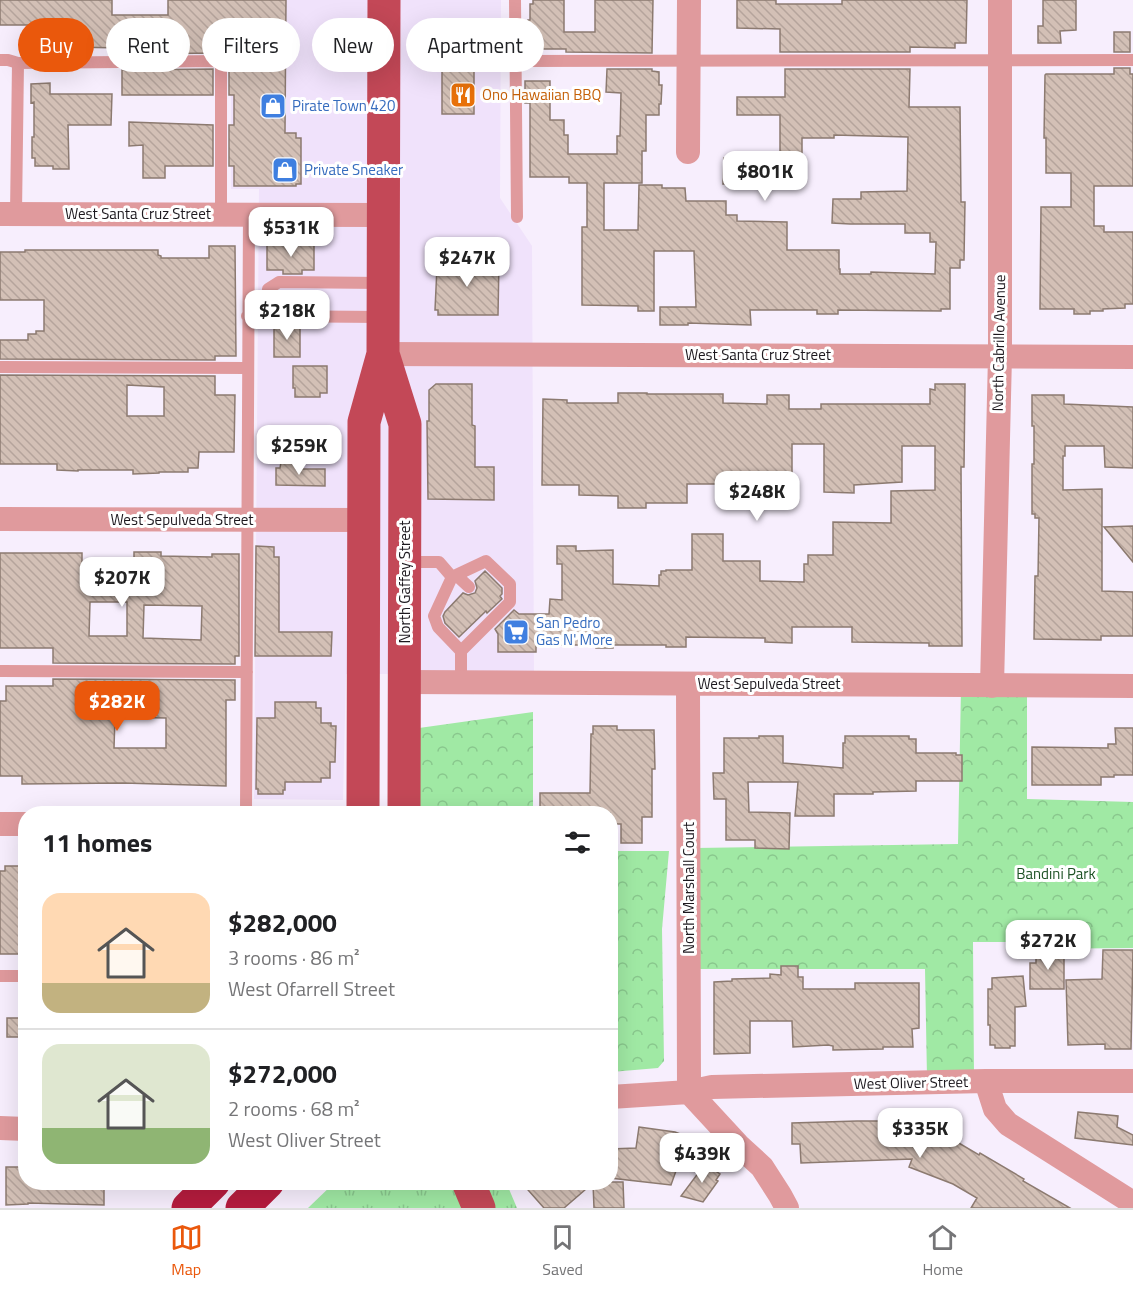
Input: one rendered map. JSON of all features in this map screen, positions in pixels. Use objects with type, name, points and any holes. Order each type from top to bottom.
[{"type":"highway","points":[[188,1208],[206,1190]]},
{"type":"highway","points":[[242,1208],[260,1190]]},
{"type":"main road","name":"North Gaffey Street","points":[[363,806],[364,422],[383,354],[384,0]]},
{"type":"main road","name":"North Gaffey Street","points":[[383,354],[405,424],[404,806]]},
{"type":"main road","points":[[471,1190],[479,1208]]},
{"type":"street","points":[[688,152],[689,0]]},
{"type":"street","name":"North Cabrillo Avenue","points":[[992,686],[1000,356],[1000,0]]},
{"type":"street","name":"West Santa Cruz Street","points":[[8,213],[383,215]]},
{"type":"street","name":"West Santa Cruz Street","points":[[383,354],[1133,357]]},
{"type":"street","name":"West Sepulveda Street","points":[[0,519],[363,520]]},
{"type":"street","name":"West Sepulveda Street","points":[[404,682],[1133,686]]},
{"type":"street","name":"North Marshall Court","points":[[688,684],[689,1092]]},
{"type":"street","points":[[0,824],[18,824]]},
{"type":"street","points":[[986,1081],[995,1109],[1008,1124],[1133,1203]]},
{"type":"street","name":"West Oliver Street","points":[[618,1096],[689,1092],[712,1088],[986,1081],[1133,1081]]},
{"type":"street","points":[[689,1092],[738,1145],[762,1167],[787,1208]]},
{"type":"street","points":[[0,1128],[18,1129]]},
{"type":"lane","points":[[515,0],[515,18]]},
{"type":"lane","points":[[0,60],[18,63],[8,213]]},
{"type":"lane","points":[[544,61],[1133,60]]},
{"type":"lane","points":[[94,62],[221,61],[221,214]]},
{"type":"lane","points":[[516,72],[517,217]]},
{"type":"lane","points":[[246,806],[249,214]]},
{"type":"lane","points":[[266,316],[268,289],[279,282],[384,283]]},
{"type":"lane","points":[[247,316],[383,317]]},
{"type":"lane","points":[[0,367],[247,368]]},
{"type":"lane","points":[[461,682],[462,651],[474,631],[493,611],[510,602],[510,584],[486,561],[454,576],[446,603],[434,615],[438,627],[462,651]]},
{"type":"lane","points":[[405,562],[439,562],[469,587]]},
{"type":"lane","points":[[0,671],[247,672]]},
{"type":"lane","points":[[0,976],[18,976]]},
{"type":"shaded area","points":[[223,0],[501,0],[501,18],[406,18],[406,72],[501,72],[500,198],[532,246],[534,674],[346,674],[343,800],[254,799],[259,189],[231,189],[231,72],[300,72],[300,18],[223,18]]},
{"type":"green space","name":"Bandini Park","points":[[961,688],[1027,688],[1027,799],[1133,802],[1133,948],[1028,949],[1026,942],[973,942],[974,1077],[927,1078],[925,969],[695,969],[695,848],[958,844]]},
{"type":"green space","points":[[533,712],[533,806],[418,806],[419,728]]},
{"type":"green space","points":[[618,851],[669,851],[662,929],[664,1061],[658,1068],[618,1071]]},
{"type":"green space","points":[[327,1190],[509,1190],[517,1208],[308,1208]]},
{"type":"building","points":[[0,0],[112,0],[112,15],[168,15],[168,0],[286,0],[286,18],[202,18],[202,53],[190,53],[190,18],[106,18],[106,48],[94,47],[94,18],[18,18],[18,25],[0,25]]},
{"type":"building","points":[[533,0],[564,0],[564,32],[595,32],[595,0],[653,0],[652,53],[566,52],[566,49],[544,49],[544,18],[530,18],[530,4],[533,4]]},
{"type":"building","points":[[737,0],[776,0],[776,4],[842,4],[842,0],[967,0],[966,43],[955,43],[955,48],[910,47],[910,52],[780,52],[780,29],[737,28]]},
{"type":"building","points":[[1043,0],[1076,0],[1076,30],[1060,31],[1061,43],[1038,43],[1038,26],[1043,26]]},
{"type":"building","points":[[1114,32],[1130,32],[1130,52],[1114,52]]},
{"type":"building","points":[[1114,68],[1130,68],[1130,74],[1133,74],[1133,186],[1094,186],[1094,226],[1104,226],[1104,232],[1133,232],[1133,304],[1125,304],[1125,308],[1090,311],[1090,314],[1074,314],[1074,309],[1040,309],[1041,207],[1071,207],[1071,173],[1046,173],[1045,75],[1114,74]]},
{"type":"building","points":[[190,69],[213,72],[213,95],[122,95],[122,72],[190,72]]},
{"type":"building","points":[[607,69],[652,69],[652,71],[659,72],[659,85],[662,85],[659,115],[646,115],[646,151],[642,151],[642,183],[604,183],[604,230],[638,230],[639,185],[685,188],[686,201],[726,201],[726,215],[737,215],[737,221],[787,222],[787,250],[839,250],[840,274],[871,274],[871,272],[935,274],[936,242],[930,242],[930,233],[905,233],[905,224],[832,223],[833,199],[861,199],[861,192],[907,191],[908,137],[834,135],[834,138],[802,138],[802,184],[723,184],[724,158],[728,158],[728,155],[780,155],[780,115],[737,115],[737,97],[785,97],[785,69],[910,69],[909,107],[960,107],[961,202],[965,202],[964,260],[960,260],[960,268],[950,268],[950,309],[941,309],[941,311],[838,310],[838,314],[817,314],[817,310],[750,310],[751,325],[688,323],[688,325],[660,325],[660,307],[696,307],[694,251],[654,251],[654,311],[638,311],[638,306],[582,305],[582,227],[587,227],[587,183],[569,183],[569,177],[530,177],[530,103],[525,103],[525,81],[550,81],[550,120],[564,120],[564,135],[568,135],[568,154],[617,154],[617,136],[620,136],[621,93],[606,92]]},
{"type":"building","points":[[229,72],[285,72],[285,133],[296,133],[296,138],[301,138],[301,184],[296,184],[296,186],[234,186],[234,166],[229,166],[229,125],[234,125],[234,95],[229,95]]},
{"type":"building","points":[[442,72],[474,72],[474,114],[442,114]]},
{"type":"building","points":[[50,83],[50,94],[112,94],[111,125],[68,125],[69,169],[35,166],[35,158],[32,158],[34,102],[31,103],[31,84]]},
{"type":"building","points":[[129,122],[213,125],[213,166],[165,166],[165,178],[143,178],[143,145],[129,146]]},
{"type":"building","points":[[267,244],[314,244],[314,270],[302,270],[302,274],[283,274],[283,270],[267,270]]},
{"type":"building","points":[[209,246],[235,246],[236,356],[215,356],[215,360],[0,359],[0,340],[28,340],[28,334],[44,331],[44,300],[0,300],[0,252],[158,250],[161,258],[209,258]]},
{"type":"building","points":[[443,260],[499,261],[498,315],[438,315],[438,310],[435,310],[437,267]]},
{"type":"building","points":[[274,325],[300,325],[300,357],[274,357]]},
{"type":"building","points":[[293,366],[327,366],[327,393],[320,393],[320,397],[295,397]]},
{"type":"building","points":[[0,375],[215,376],[215,395],[235,395],[234,452],[199,452],[198,468],[188,468],[188,472],[133,474],[133,470],[57,470],[57,464],[0,464]],"holes":[[[127,385],[164,387],[164,416],[127,416]]]},
{"type":"building","points":[[436,384],[472,384],[475,467],[494,467],[494,500],[428,499],[429,390]]},
{"type":"building","points":[[935,384],[965,384],[964,467],[961,467],[962,646],[852,642],[852,627],[792,627],[792,643],[765,642],[765,638],[686,637],[686,647],[613,645],[613,648],[596,648],[596,645],[536,645],[536,652],[498,652],[498,634],[495,629],[514,610],[519,614],[549,614],[550,599],[562,600],[562,564],[557,564],[557,546],[576,546],[576,551],[613,550],[613,584],[659,586],[661,571],[692,570],[692,534],[723,534],[723,561],[760,561],[760,581],[804,582],[804,564],[808,564],[808,555],[833,555],[833,522],[891,523],[891,491],[935,490],[935,446],[902,446],[902,482],[854,485],[854,493],[824,492],[824,444],[792,444],[792,491],[764,490],[764,478],[723,478],[723,484],[687,484],[687,503],[646,503],[646,508],[618,508],[618,496],[579,495],[579,485],[542,485],[543,399],[567,400],[567,403],[618,403],[618,393],[723,394],[723,403],[767,404],[767,395],[789,395],[789,409],[821,409],[821,404],[930,404],[930,389],[935,390]]},
{"type":"building","points":[[1032,395],[1064,395],[1064,404],[1133,407],[1133,468],[1105,467],[1104,446],[1065,446],[1063,490],[1102,489],[1102,591],[1133,592],[1133,636],[1101,636],[1101,640],[1034,639],[1039,518],[1035,518],[1035,514],[1032,514],[1034,426],[1032,426]]},
{"type":"building","points":[[281,462],[296,463],[296,469],[325,469],[325,486],[276,485],[276,468],[280,468]]},
{"type":"building","points":[[1133,526],[1133,562],[1104,527]]},
{"type":"building","points":[[256,546],[274,547],[274,557],[279,557],[279,632],[332,632],[331,656],[255,656]]},
{"type":"building","points":[[134,552],[161,552],[161,556],[212,557],[212,554],[239,554],[239,656],[235,656],[235,664],[53,663],[53,648],[0,648],[0,553],[82,553],[82,566],[134,565]],"holes":[[[90,602],[127,602],[127,636],[89,636]],[[144,605],[202,606],[201,640],[143,638]]]},
{"type":"building","name":"San Pedro Gas N' More","points":[[485,571],[502,588],[500,596],[502,599],[459,637],[445,623],[443,616],[463,593],[468,595],[475,593],[477,588],[475,581]]},
{"type":"building","points":[[53,679],[235,680],[235,700],[226,700],[226,786],[123,783],[22,784],[22,776],[0,776],[0,701],[6,701],[6,686],[53,686]],"holes":[[[115,717],[166,718],[166,748],[114,748]]]},
{"type":"building","points":[[275,702],[316,702],[316,708],[321,708],[321,723],[331,723],[331,726],[336,726],[335,762],[330,762],[330,778],[321,778],[321,782],[285,782],[283,794],[258,794],[258,789],[256,789],[257,718],[275,718]]},
{"type":"building","points":[[593,726],[617,726],[617,730],[654,730],[655,769],[652,769],[652,817],[642,817],[642,843],[621,843],[618,806],[540,806],[540,793],[590,793],[591,734],[593,734]]},
{"type":"building","points":[[1115,728],[1133,728],[1133,775],[1101,777],[1101,785],[1032,785],[1032,747],[1108,748],[1108,744],[1116,744]]},
{"type":"building","points":[[759,736],[783,736],[783,763],[843,768],[845,736],[909,736],[909,739],[916,739],[916,753],[962,755],[962,781],[916,781],[916,791],[834,794],[834,816],[795,816],[798,782],[748,782],[749,812],[790,813],[789,849],[755,848],[755,840],[726,840],[726,799],[714,799],[713,773],[724,773],[724,738],[759,738]]},
{"type":"building","points":[[5,866],[18,866],[18,954],[0,954],[0,871],[5,871]]},
{"type":"building","points":[[1103,950],[1133,950],[1131,1049],[1105,1049],[1105,1044],[1068,1045],[1066,980],[1102,979]]},
{"type":"building","points":[[1036,951],[1064,951],[1064,989],[1030,989],[1030,963],[1036,963]]},
{"type":"building","points":[[781,966],[798,966],[798,977],[803,977],[803,989],[855,989],[855,983],[919,983],[919,1028],[912,1029],[913,1047],[833,1050],[833,1046],[828,1045],[793,1047],[792,1021],[750,1021],[750,1053],[714,1054],[714,982],[770,978],[770,974],[781,975]]},
{"type":"building","points":[[1023,976],[1026,1006],[1015,1007],[1015,1046],[995,1048],[995,1045],[990,1045],[990,1025],[988,1025],[988,989],[992,989],[992,978]]},
{"type":"building","points":[[7,1018],[18,1018],[18,1037],[7,1037]]},
{"type":"building","points":[[1078,1112],[1118,1116],[1117,1127],[1133,1135],[1133,1145],[1075,1138]]},
{"type":"building","points":[[903,1121],[952,1139],[979,1155],[980,1153],[1070,1208],[971,1208],[977,1198],[953,1184],[909,1167],[912,1159],[801,1163],[800,1144],[792,1144],[792,1123]]},
{"type":"building","points":[[639,1127],[675,1132],[688,1137],[671,1185],[618,1179],[618,1149],[636,1148]]},
{"type":"building","points":[[705,1164],[720,1174],[716,1180],[718,1181],[703,1202],[681,1196]]},
{"type":"building","points":[[6,1167],[18,1167],[18,1190],[104,1190],[104,1205],[28,1203],[6,1205]]},
{"type":"building","points":[[618,1182],[623,1182],[624,1208],[594,1208],[593,1190],[618,1190]]},
{"type":"building","points":[[528,1190],[585,1190],[564,1208],[544,1208]]},
{"type":"place","name":"Ono Hawaiian BBQ","points":[[463,95]]},
{"type":"place","name":"Pirate Town 420","points":[[273,106]]},
{"type":"place","name":"Private Sneaker","points":[[285,170]]},
{"type":"place","name":"San Pedro Gas N' More","points":[[516,632]]}]
